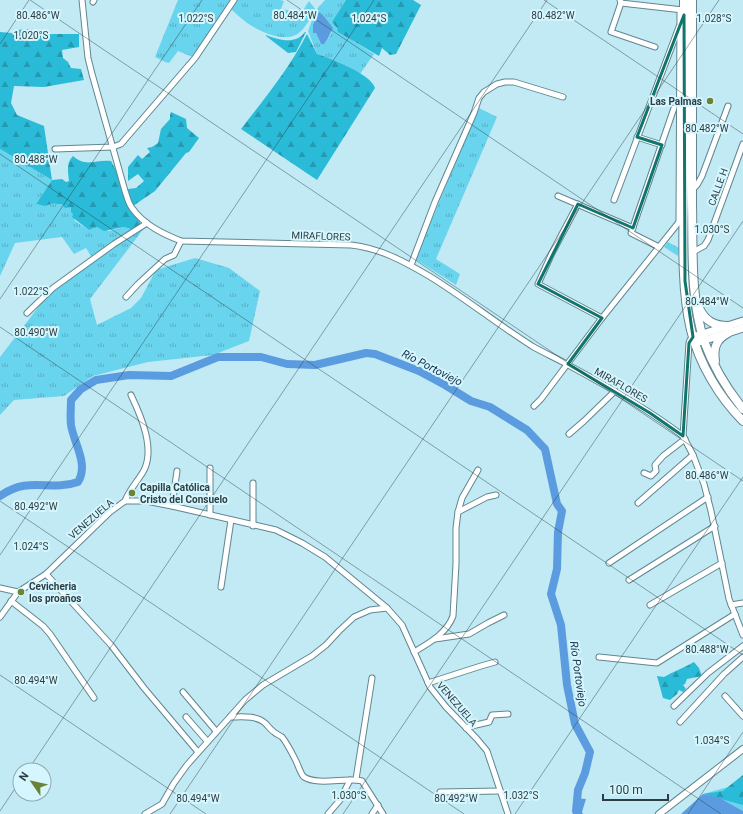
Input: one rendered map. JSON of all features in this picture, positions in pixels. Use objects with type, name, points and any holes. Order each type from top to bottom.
[{"type":"main road","points":[[684,0],[681,119],[681,219],[685,287],[689,318],[694,340],[705,368],[731,408],[743,421]]},
{"type":"main road","points":[[692,0],[692,190],[693,252],[697,312],[703,337],[717,371],[743,409]]},
{"type":"main road","points":[[695,292],[700,310],[705,318],[714,325],[728,329],[743,328]]},
{"type":"main road","points":[[694,340],[728,329],[743,321]]},
{"type":"main road","points":[[717,371],[714,358],[715,348],[718,340],[728,329]]},
{"type":"street","name":"MIRAFLORES","points":[[82,0],[88,58],[125,190],[131,208],[147,223],[165,235],[182,241],[351,245],[376,250],[395,257],[459,294],[534,347],[568,364],[650,413],[684,438]]},
{"type":"street","points":[[55,149],[113,147],[121,144],[186,69],[234,0]]},
{"type":"street","points":[[614,200],[683,12],[620,2],[611,32],[655,47]]},
{"type":"street","points":[[670,120],[681,119],[680,23]]},
{"type":"street","points":[[411,265],[435,202],[474,113],[479,98],[484,92],[497,84],[514,82],[564,97]]},
{"type":"street","points":[[692,190],[702,176],[728,106]]},
{"type":"street","points":[[659,247],[631,233],[674,108]]},
{"type":"street","points":[[637,136],[662,145]]},
{"type":"street","name":"CALLE H","points":[[693,252],[704,246],[708,240],[743,146]]},
{"type":"street","points":[[692,175],[699,177],[702,176]]},
{"type":"street","points":[[558,196],[632,228]]},
{"type":"street","points":[[578,204],[552,253],[538,284],[602,318]]},
{"type":"street","points":[[534,406],[681,219]]},
{"type":"street","points":[[27,313],[53,288],[114,244],[147,223]]},
{"type":"street","points":[[126,297],[165,259],[174,255],[182,241]]},
{"type":"street","points":[[694,340],[690,340],[689,343],[684,438],[693,455],[708,497],[731,605],[743,635]]},
{"type":"street","points":[[569,434],[614,391]]},
{"type":"street","points":[[125,502],[127,496],[143,473],[148,462],[149,451],[141,417],[131,395]]},
{"type":"street","points":[[644,473],[651,476],[656,471],[655,465],[684,438]]},
{"type":"street","points":[[638,503],[693,455]]},
{"type":"street","points":[[210,468],[210,515]]},
{"type":"street","points":[[414,652],[435,638],[451,623],[453,616],[456,564],[456,528],[458,512],[462,498],[478,470]]},
{"type":"street","points":[[172,506],[176,471]]},
{"type":"street","points":[[253,483],[253,526]]},
{"type":"street","points":[[458,512],[487,497],[496,495]]},
{"type":"street","points":[[609,563],[708,497]]},
{"type":"street","name":"VENEZUELA","points":[[0,617],[18,592],[46,574],[110,512],[125,502],[146,501],[276,530],[311,548],[350,577],[387,608],[402,625],[430,687],[446,708],[487,751],[508,814]]},
{"type":"street","points":[[221,587],[231,520]]},
{"type":"street","points":[[629,580],[715,526]]},
{"type":"street","points":[[650,605],[722,563]]},
{"type":"street","points":[[46,574],[111,645],[144,688],[198,752]]},
{"type":"street","points":[[0,588],[18,592]]},
{"type":"street","points":[[11,601],[43,626],[50,634],[94,698]]},
{"type":"street","points":[[731,605],[743,603]]},
{"type":"street","points":[[145,814],[162,804],[174,783],[198,752],[245,700],[263,685],[326,646],[354,617],[370,610],[387,608]]},
{"type":"street","points":[[599,657],[657,663],[735,614]]},
{"type":"street","points":[[435,638],[469,634],[504,615]]},
{"type":"street","points":[[674,706],[708,673],[743,646]]},
{"type":"street","points":[[680,722],[720,679],[743,657]]},
{"type":"street","points":[[428,682],[495,662]]},
{"type":"street","points":[[356,779],[372,678]]},
{"type":"street","points":[[183,692],[216,731]]},
{"type":"street","points":[[725,696],[743,716]]},
{"type":"street","points":[[466,728],[489,722],[492,716],[508,714]]},
{"type":"street","points":[[186,717],[207,741]]},
{"type":"street","points":[[230,717],[257,719],[265,723],[274,732],[281,736],[305,777],[320,780],[356,779],[362,781],[383,814]]},
{"type":"street","points":[[659,814],[743,749]]},
{"type":"street","points":[[328,814],[340,800],[350,780]]},
{"type":"street","points":[[440,792],[500,791]]},
{"type":"street","points":[[372,814],[378,805]]},
{"type":"highlighted area","points":[[684,15],[685,281],[693,337],[689,343],[683,436],[650,413],[568,364],[602,318],[538,284],[578,204],[633,228],[662,145],[637,137]]},
{"type":"green space","points":[[178,0],[280,0],[284,1],[281,9],[292,11],[304,9],[309,1],[316,10],[325,0],[346,0],[333,22],[339,32],[374,54],[360,74],[341,63],[317,54],[308,31],[315,12],[300,32],[294,36],[278,37],[253,27],[229,8],[195,58],[178,51],[169,63],[155,57]],"holes":[[[313,25],[332,32],[326,42],[321,44],[316,33],[313,33]]]},
{"type":"green space","points":[[346,0],[413,0],[421,5],[396,54],[390,55],[382,48],[379,56],[338,32],[337,28],[332,22]]},
{"type":"green space","points":[[32,29],[34,35],[79,34],[79,47],[62,50],[63,58],[68,62],[71,68],[81,69],[84,80],[44,87],[14,86],[11,103],[17,115],[44,126],[52,180],[0,149],[0,32],[12,33],[15,30]]},
{"type":"green space","points":[[305,32],[296,52],[288,53],[266,36],[281,40],[292,40],[297,39]]},
{"type":"green space","points":[[307,34],[317,54],[359,72],[372,83],[375,88],[317,180],[241,129],[285,71]]},
{"type":"green space","points":[[479,108],[497,117],[436,259],[460,274],[456,285],[415,259]]},
{"type":"green space","points":[[171,112],[186,119],[187,128],[199,138],[189,152],[186,153],[155,191],[133,206],[128,194],[128,189],[136,188],[144,181],[138,174],[128,181],[128,167],[138,155],[142,159],[150,152],[147,148],[158,143],[161,129],[170,119]]},
{"type":"green space","points":[[0,149],[52,180],[36,204],[43,205],[57,203],[71,207],[75,221],[89,230],[97,227],[109,231],[124,227],[134,230],[91,256],[86,248],[74,254],[62,237],[15,243],[0,276]]},
{"type":"green space","points":[[73,156],[82,162],[111,161],[117,172],[130,211],[140,221],[140,225],[134,230],[124,227],[104,231],[97,227],[89,230],[72,217],[73,214],[71,212],[71,207],[65,208],[62,204],[53,203],[45,206],[36,204],[52,180],[62,179],[66,182],[69,181],[68,164]]},
{"type":"green space","points":[[145,227],[90,299],[97,325],[131,308],[141,298],[156,270],[195,258],[229,268],[260,291],[249,341],[213,355],[148,362],[93,376],[64,396],[14,400],[0,415],[0,357],[53,288]]},
{"type":"green space","points":[[668,242],[679,248],[678,256],[664,247]]},
{"type":"green space","points":[[694,662],[699,668],[702,676],[687,679],[683,685],[686,689],[683,692],[679,690],[670,700],[663,698],[657,676],[664,677]]},
{"type":"green space","points":[[743,775],[743,811],[720,798],[703,794],[728,787]]},
{"type":"green space","points":[[743,775],[743,805],[703,794],[723,791]]},
{"type":"shaded area","points":[[319,12],[333,28],[324,44],[321,44],[316,33],[313,33],[313,25]]},
{"type":"shaded area","points":[[703,794],[720,798],[743,811],[743,814],[681,814]]},
{"type":"shaded area","points":[[574,798],[586,799],[582,812],[583,814],[573,814]]},
{"type":"waterway","name":"Río Portoviejo","points":[[0,496],[21,486],[68,485],[78,482],[82,468],[80,454],[71,425],[71,400],[81,389],[96,380],[129,375],[171,376],[218,357],[261,357],[287,364],[315,365],[366,353],[375,354],[419,371],[471,401],[490,407],[527,430],[545,449],[557,504],[562,511],[558,532],[557,569],[551,594],[561,625],[567,685],[575,724],[590,752],[585,773],[578,790],[576,811],[578,814]]},
{"type":"place","name":"Las Palmas","points":[[710,101]]},
{"type":"place","name":"Capilla Católica Cristo del Consuelo","points":[[132,493]]},
{"type":"place","name":"Cevicheria los proaños","points":[[21,592]]}]
